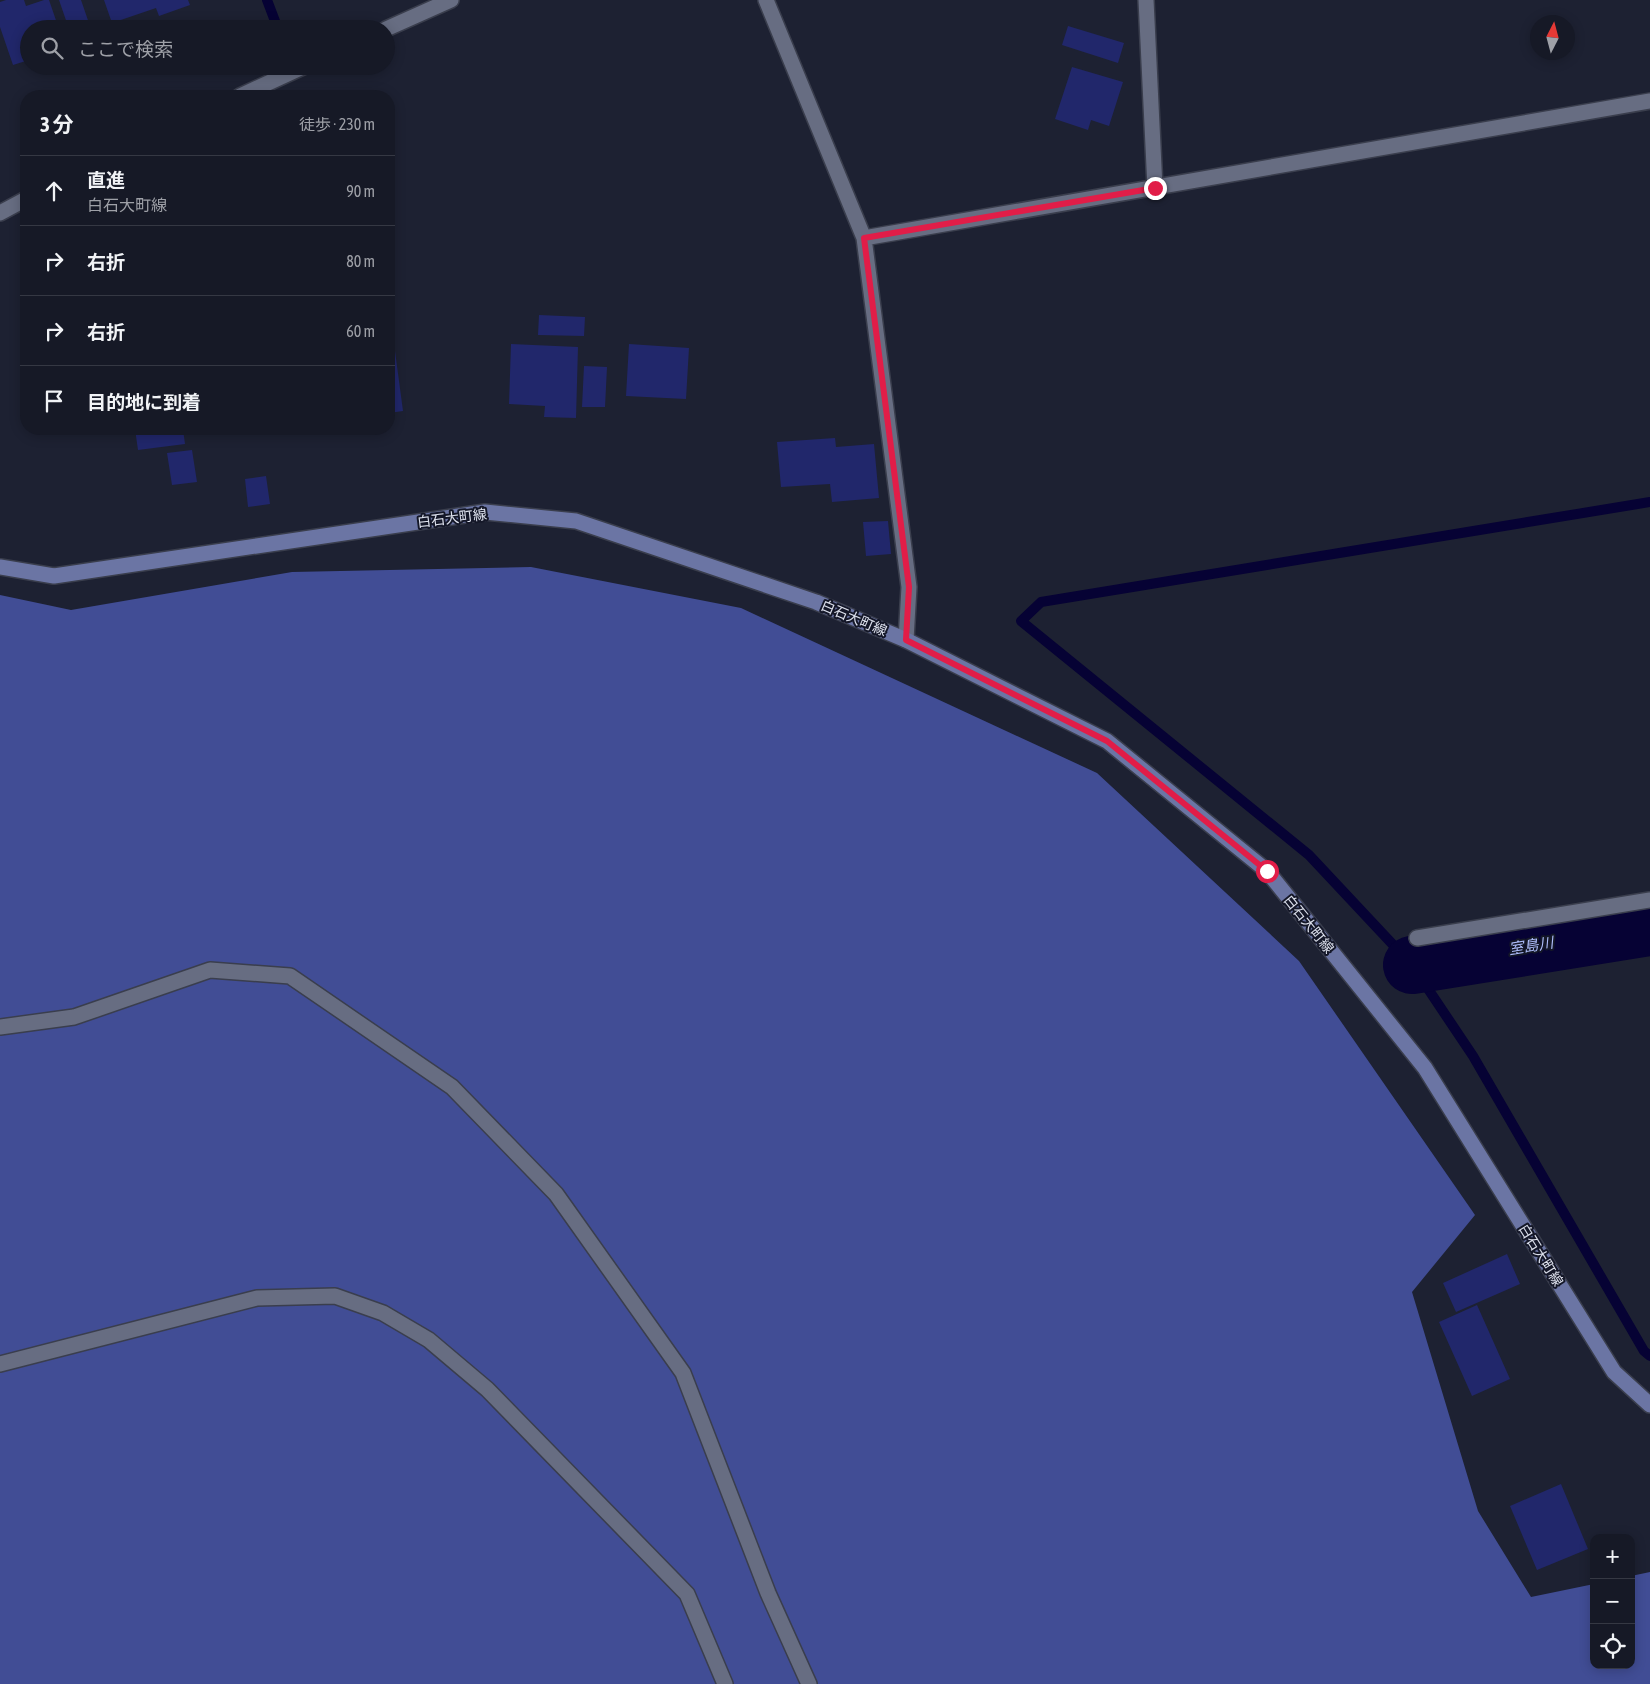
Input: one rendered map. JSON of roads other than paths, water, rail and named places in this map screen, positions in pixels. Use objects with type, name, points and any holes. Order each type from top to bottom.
[{"type":"main road","name":"白石大町線","points":[[0,567],[54,576],[485,512],[576,521],[816,602],[906,640],[1107,741],[1267,871],[1425,1068],[1614,1372],[1650,1405]]},
{"type":"street","points":[[395,25],[451,0]]},
{"type":"street","points":[[766,0],[864,238],[909,587],[906,640]]},
{"type":"street","points":[[1146,0],[1155,188]]},
{"type":"street","points":[[253,90],[286,75]]},
{"type":"street","points":[[864,238],[1650,101]]},
{"type":"street","points":[[0,213],[20,202]]},
{"type":"street","points":[[1417,938],[1650,900]]},
{"type":"street","points":[[0,1028],[74,1017],[210,970],[290,976],[452,1087],[556,1194],[683,1373],[768,1593],[809,1684]]},
{"type":"street","points":[[0,1364],[257,1298],[335,1296],[383,1313],[429,1340],[486,1389],[687,1594],[725,1684]]},
{"type":"waterway","points":[[267,0],[275,20]]},
{"type":"waterway","points":[[1650,502],[1041,602],[1021,621],[1309,855],[1412,965],[1473,1056],[1644,1351],[1650,1356]]},
{"type":"waterway","name":"室島川","points":[[1412,965],[1650,927]]}]
